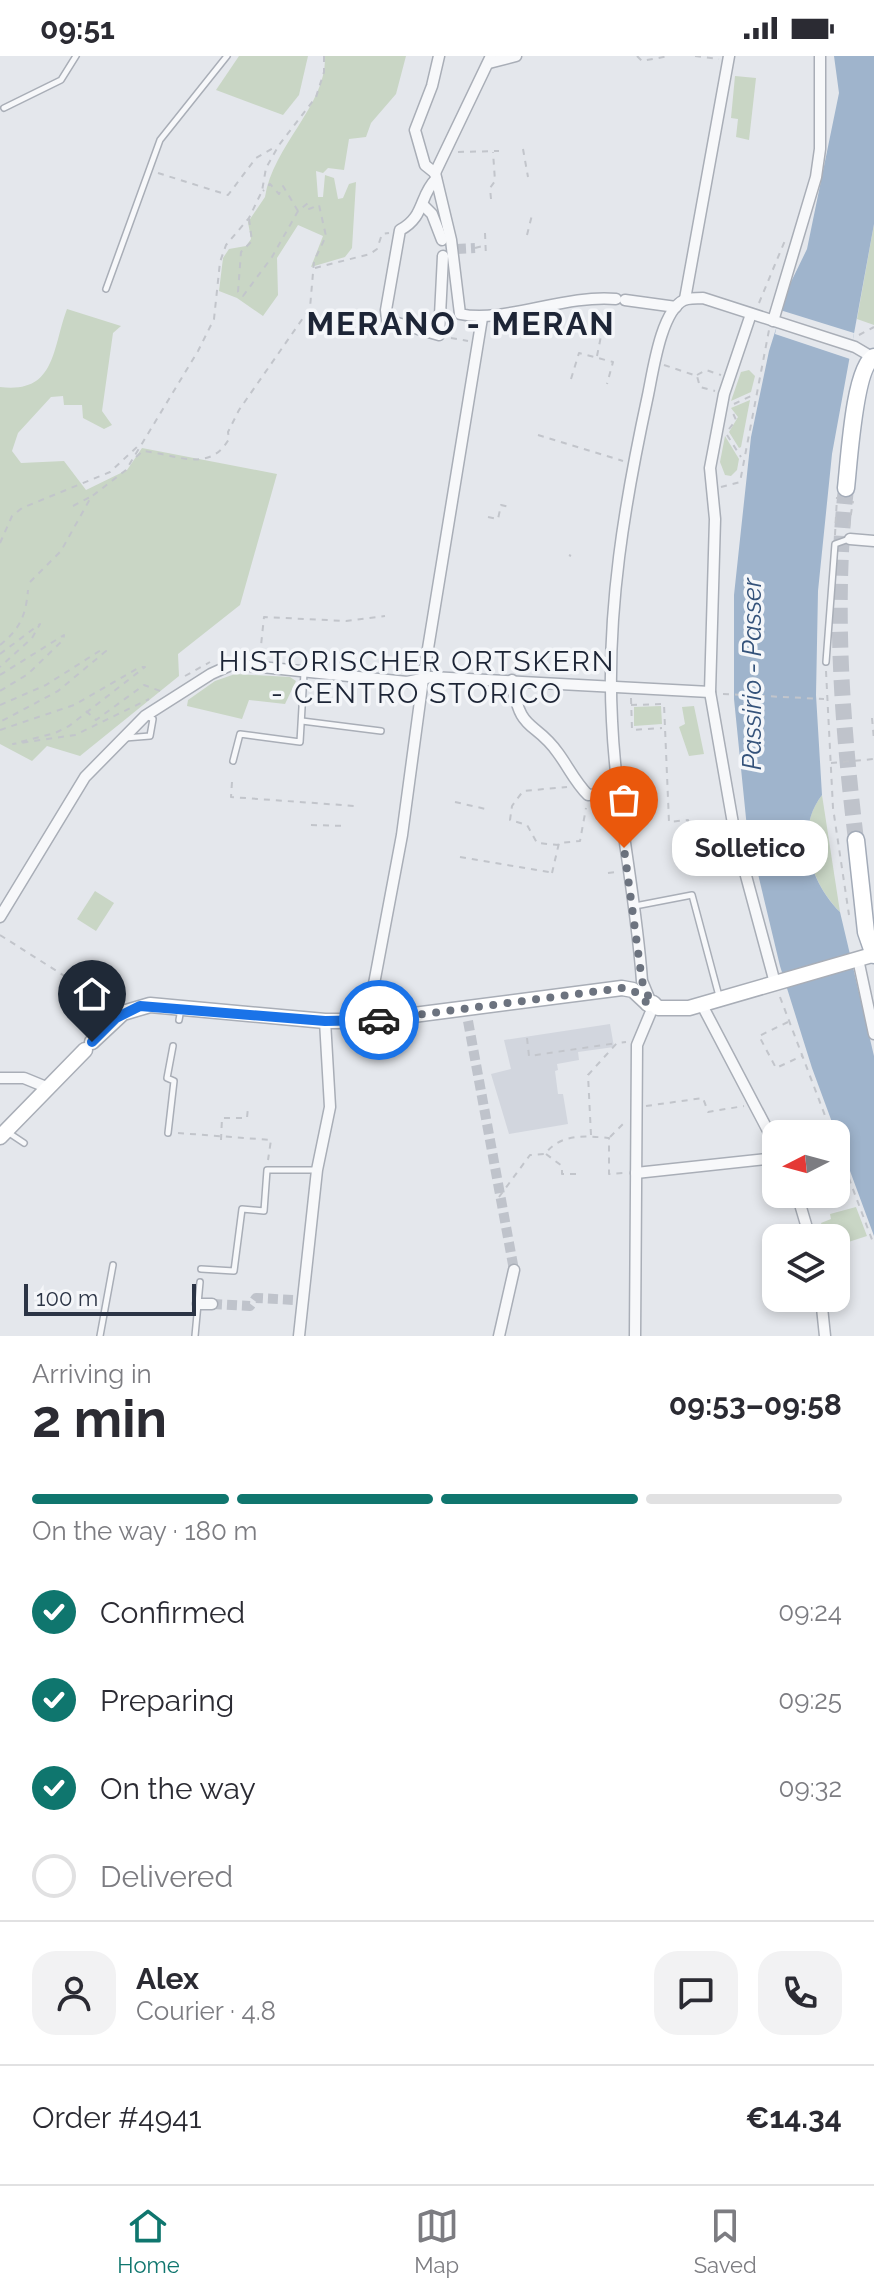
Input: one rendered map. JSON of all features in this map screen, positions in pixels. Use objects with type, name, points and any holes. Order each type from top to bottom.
[{"type":"main road","points":[[846,488],[864,368],[873,357]]},
{"type":"main road","points":[[3,1134],[116,1018],[132,1009],[150,1005],[180,1014],[367,1021],[467,1015],[612,989],[633,990],[652,1007],[702,1005],[864,958],[856,840]]},
{"type":"street","points":[[439,56],[432,86],[415,130],[425,165],[436,176],[451,240],[460,314],[482,318],[582,297],[647,300],[676,307]]},
{"type":"street","points":[[443,256],[439,335],[387,320],[386,310],[400,230],[418,217],[424,206],[426,189],[436,176],[490,60],[516,56]]},
{"type":"street","points":[[774,321],[816,177],[820,149],[820,56]]},
{"type":"street","points":[[635,1336],[638,1040],[652,1007],[642,981],[617,793],[612,686],[620,543],[631,464],[663,330],[676,307],[685,299],[728,58]]},
{"type":"street","points":[[424,206],[432,214],[442,240]]},
{"type":"street","points":[[685,299],[703,298],[854,346],[873,357]]},
{"type":"street","points":[[753,314],[724,394],[710,468],[710,692],[735,835],[779,982]]},
{"type":"street","points":[[367,1021],[402,835],[423,679],[482,318]]},
{"type":"street","points":[[850,539],[874,541]]},
{"type":"street","points":[[0,917],[85,777],[120,738],[145,716],[233,664],[407,682],[423,679],[499,683],[512,680],[710,692]]},
{"type":"street","points":[[512,680],[515,703],[526,725],[557,751],[584,791],[617,793]]},
{"type":"street","points":[[864,958],[874,1034]]},
{"type":"street","points":[[702,1005],[762,1121]]},
{"type":"street","points":[[299,1336],[299,1300],[317,1170],[330,1107],[325,1021]]},
{"type":"street","points":[[0,1078],[24,1078],[46,1087]]},
{"type":"street","points":[[636,1173],[762,1160]]},
{"type":"street","points":[[499,1336],[514,1270]]},
{"type":"street","points":[[198,1304],[212,1304]]},
{"type":"street","points":[[822,1312],[825,1336]]},
{"type":"lane","points":[[4,108],[61,80],[76,56]]},
{"type":"lane","points":[[106,289],[160,140],[227,56]]},
{"type":"lane","points":[[826,662],[835,544],[850,539]]},
{"type":"lane","points":[[233,761],[240,734],[298,743],[302,738],[304,673]]},
{"type":"lane","points":[[120,738],[150,736],[153,719],[145,716]]},
{"type":"lane","points":[[302,721],[381,731]]},
{"type":"lane","points":[[632,906],[692,895],[721,1000]]},
{"type":"lane","points":[[168,1133],[174,1081],[167,1078],[173,1046]]},
{"type":"lane","points":[[3,1134],[24,1143]]},
{"type":"lane","points":[[201,1269],[234,1271],[242,1209],[264,1211],[267,1170],[317,1170]]},
{"type":"lane","points":[[100,1336],[113,1265]]},
{"type":"lane","points":[[195,1336],[200,1282]]},
{"type":"path","points":[[73,506],[118,478],[135,457],[214,319],[226,245],[249,218],[262,191],[266,168],[279,145],[316,97],[324,72],[324,56]]},
{"type":"path","points":[[637,56],[642,61],[669,56]]},
{"type":"path","points":[[695,56],[728,58]]},
{"type":"path","points":[[150,170],[228,195],[256,158],[279,145]]},
{"type":"path","points":[[447,149],[499,151]]},
{"type":"path","points":[[523,149],[528,177]]},
{"type":"path","points":[[491,199],[490,188],[495,181],[493,151]]},
{"type":"path","points":[[262,191],[270,184],[279,194],[283,186],[298,211]]},
{"type":"path","points":[[135,457],[140,457],[143,451],[206,460],[224,448],[239,410],[310,308],[312,272],[326,236],[319,205],[309,209],[308,203],[298,211],[272,257],[243,296],[238,292],[241,252],[252,241],[249,218]]},
{"type":"path","points":[[527,235],[532,226],[532,215]]},
{"type":"path","points":[[753,314],[789,230]]},
{"type":"path","points":[[312,272],[322,264],[370,254],[377,249],[382,234],[396,232]]},
{"type":"path","points":[[485,233],[486,257]]},
{"type":"path","points":[[475,248],[484,246]]},
{"type":"path","points":[[597,357],[617,299]]},
{"type":"path","points":[[712,490],[740,482],[754,394],[774,321]]},
{"type":"path","points":[[859,334],[874,327]]},
{"type":"path","points":[[447,337],[477,343]]},
{"type":"path","points":[[571,379],[579,353],[613,362],[607,384]]},
{"type":"path","points":[[671,367],[697,376]]},
{"type":"path","points":[[697,376],[706,370],[729,378]]},
{"type":"path","points":[[697,376],[700,387],[724,394]]},
{"type":"path","points":[[743,459],[726,433],[731,424],[730,418],[735,414],[728,406],[754,394]]},
{"type":"path","points":[[538,435],[631,464]]},
{"type":"path","points":[[0,543],[12,516],[22,508],[110,472],[141,442]]},
{"type":"path","points":[[30,582],[61,551],[91,497]]},
{"type":"path","points":[[488,517],[498,519],[501,505],[510,507]]},
{"type":"path","points":[[0,645],[15,633],[27,611],[28,590]]},
{"type":"path","points":[[259,666],[264,617],[346,621],[385,616]]},
{"type":"path","points":[[0,654],[40,624],[32,638],[0,667]]},
{"type":"path","points":[[0,675],[64,635],[63,640],[28,674],[0,691]]},
{"type":"path","points":[[0,705],[46,685],[101,650],[106,651],[58,691],[0,722]]},
{"type":"path","points":[[175,684],[206,662],[233,664]]},
{"type":"path","points":[[826,662],[829,763],[839,854],[852,926]]},
{"type":"path","points":[[0,730],[74,705],[140,667],[145,667],[55,733],[13,744],[75,735],[164,692],[144,685],[96,720],[86,711]]},
{"type":"path","points":[[732,695],[826,699]]},
{"type":"path","points":[[663,728],[632,730],[631,705],[664,704],[669,822],[688,820],[691,840],[735,835]]},
{"type":"path","points":[[623,718],[631,717]]},
{"type":"path","points":[[872,718],[874,740]]},
{"type":"path","points":[[829,763],[874,759]]},
{"type":"path","points":[[232,782],[231,797],[355,806]]},
{"type":"path","points":[[544,786],[584,791],[580,841],[559,845],[537,843],[527,825],[510,820],[510,812],[523,791],[544,786]]},
{"type":"path","points":[[455,802],[490,810]]},
{"type":"path","points":[[311,825],[347,826]]},
{"type":"path","points":[[460,857],[553,873],[559,845]]},
{"type":"path","points":[[608,873],[627,871]]},
{"type":"path","points":[[0,935],[77,984]]},
{"type":"path","points":[[779,982],[789,1021],[827,1120]]},
{"type":"path","points":[[789,1021],[758,1037],[776,1068],[802,1056]]},
{"type":"path","points":[[527,1038],[529,1056],[638,1040]]},
{"type":"path","points":[[591,1137],[588,1075],[617,1043]]},
{"type":"path","points":[[609,1174],[609,1138],[637,1112],[703,1098],[708,1112],[753,1105]]},
{"type":"path","points":[[221,1138],[222,1118],[247,1118],[248,1107]]},
{"type":"path","points":[[168,1133],[271,1140],[267,1170]]},
{"type":"path","points":[[545,1154],[553,1144],[572,1136],[609,1138]]},
{"type":"path","points":[[499,1197],[530,1155],[554,1157],[562,1166],[562,1174],[581,1174]]},
{"type":"path","points":[[603,1174],[636,1173]]},
{"type":"path","points":[[850,1183],[874,1245]]},
{"type":"shaded area","points":[[610,1024],[614,1047],[578,1052],[579,1060],[557,1064],[558,1094],[563,1094],[568,1124],[509,1134],[491,1074],[511,1069],[504,1040]]},
{"type":"green space","points":[[239,56],[308,56],[299,95],[283,115],[216,90]]},
{"type":"green space","points":[[325,56],[406,56],[396,94],[371,123],[366,137],[349,139],[344,170],[328,168],[323,173],[316,171],[318,197],[323,197],[325,175],[334,178],[338,199],[343,198],[349,184],[356,182],[352,248],[345,257],[311,267],[323,236],[298,225],[277,258],[278,295],[263,316],[237,298],[219,291],[223,258],[229,249],[246,246],[251,239],[248,222],[265,197],[278,160],[318,91]]},
{"type":"green space","points":[[735,76],[756,78],[749,140],[736,137],[738,119],[731,118]]},
{"type":"green space","points":[[874,224],[874,325],[857,319]]},
{"type":"green space","points":[[67,309],[121,326],[113,333],[102,411],[112,425],[104,429],[83,418],[82,405],[64,405],[63,396],[51,397],[18,433],[12,451],[21,463],[64,461],[86,490],[127,470],[142,448],[277,474],[240,605],[178,654],[179,676],[80,756],[47,746],[32,761],[0,744],[0,387],[18,387],[42,376],[54,353]]},
{"type":"green space","points":[[749,370],[755,376],[751,392],[731,401],[741,372]]},
{"type":"green space","points":[[750,400],[739,448],[729,432],[738,417],[731,408]]},
{"type":"green space","points":[[725,436],[739,459],[737,470],[731,476],[725,475],[720,462]]},
{"type":"green space","points":[[235,674],[290,677],[296,681],[285,704],[249,700],[242,719],[187,706],[188,700],[215,681]]},
{"type":"green space","points":[[661,706],[662,724],[634,726],[634,707]]},
{"type":"green space","points":[[694,706],[704,754],[689,756],[679,727],[685,724],[682,707]]},
{"type":"green space","points":[[822,795],[840,912],[821,886],[809,856],[809,824]]},
{"type":"green space","points":[[95,891],[114,903],[96,931],[77,919]]},
{"type":"green space","points":[[856,1207],[867,1236],[850,1241],[850,1224],[821,1224],[831,1219],[830,1214]]},
{"type":"water","name":"Passirio - Passer","points":[[834,56],[874,56],[874,224],[832,454],[818,591],[816,695],[822,795],[809,824],[807,840],[814,871],[829,900],[840,912],[874,1056],[874,1236],[850,1171],[850,1120],[831,1120],[780,966],[747,828],[734,699],[734,595],[751,437],[769,351],[790,284],[807,249],[839,93]]},
{"type":"pier","points":[[780,310],[854,333],[850,359],[775,334]]},
{"type":"tunnel","points":[[456,249],[475,248]]},
{"type":"tunnel","points":[[846,488],[840,576],[841,664],[856,840]]},
{"type":"tunnel","points":[[468,1021],[514,1270]]},
{"type":"tunnel","points":[[212,1304],[250,1306],[256,1298],[295,1300]]},
{"type":"way so far","points":[[379,1020],[622,988],[633,990],[648,1004],[651,1003],[642,981],[624,848]]},
{"type":"place","name":"Solletico","points":[[624,848]]},
{"type":"district","name":"MERANO - MERAN","points":[[461,324]]},
{"type":"district","name":"HISTORISCHER ORTSKERN - CENTRO STORICO","points":[[417,677]]},
{"type":"route","points":[[92,1042],[123,1013],[150,1005],[325,1021],[379,1020]]}]
